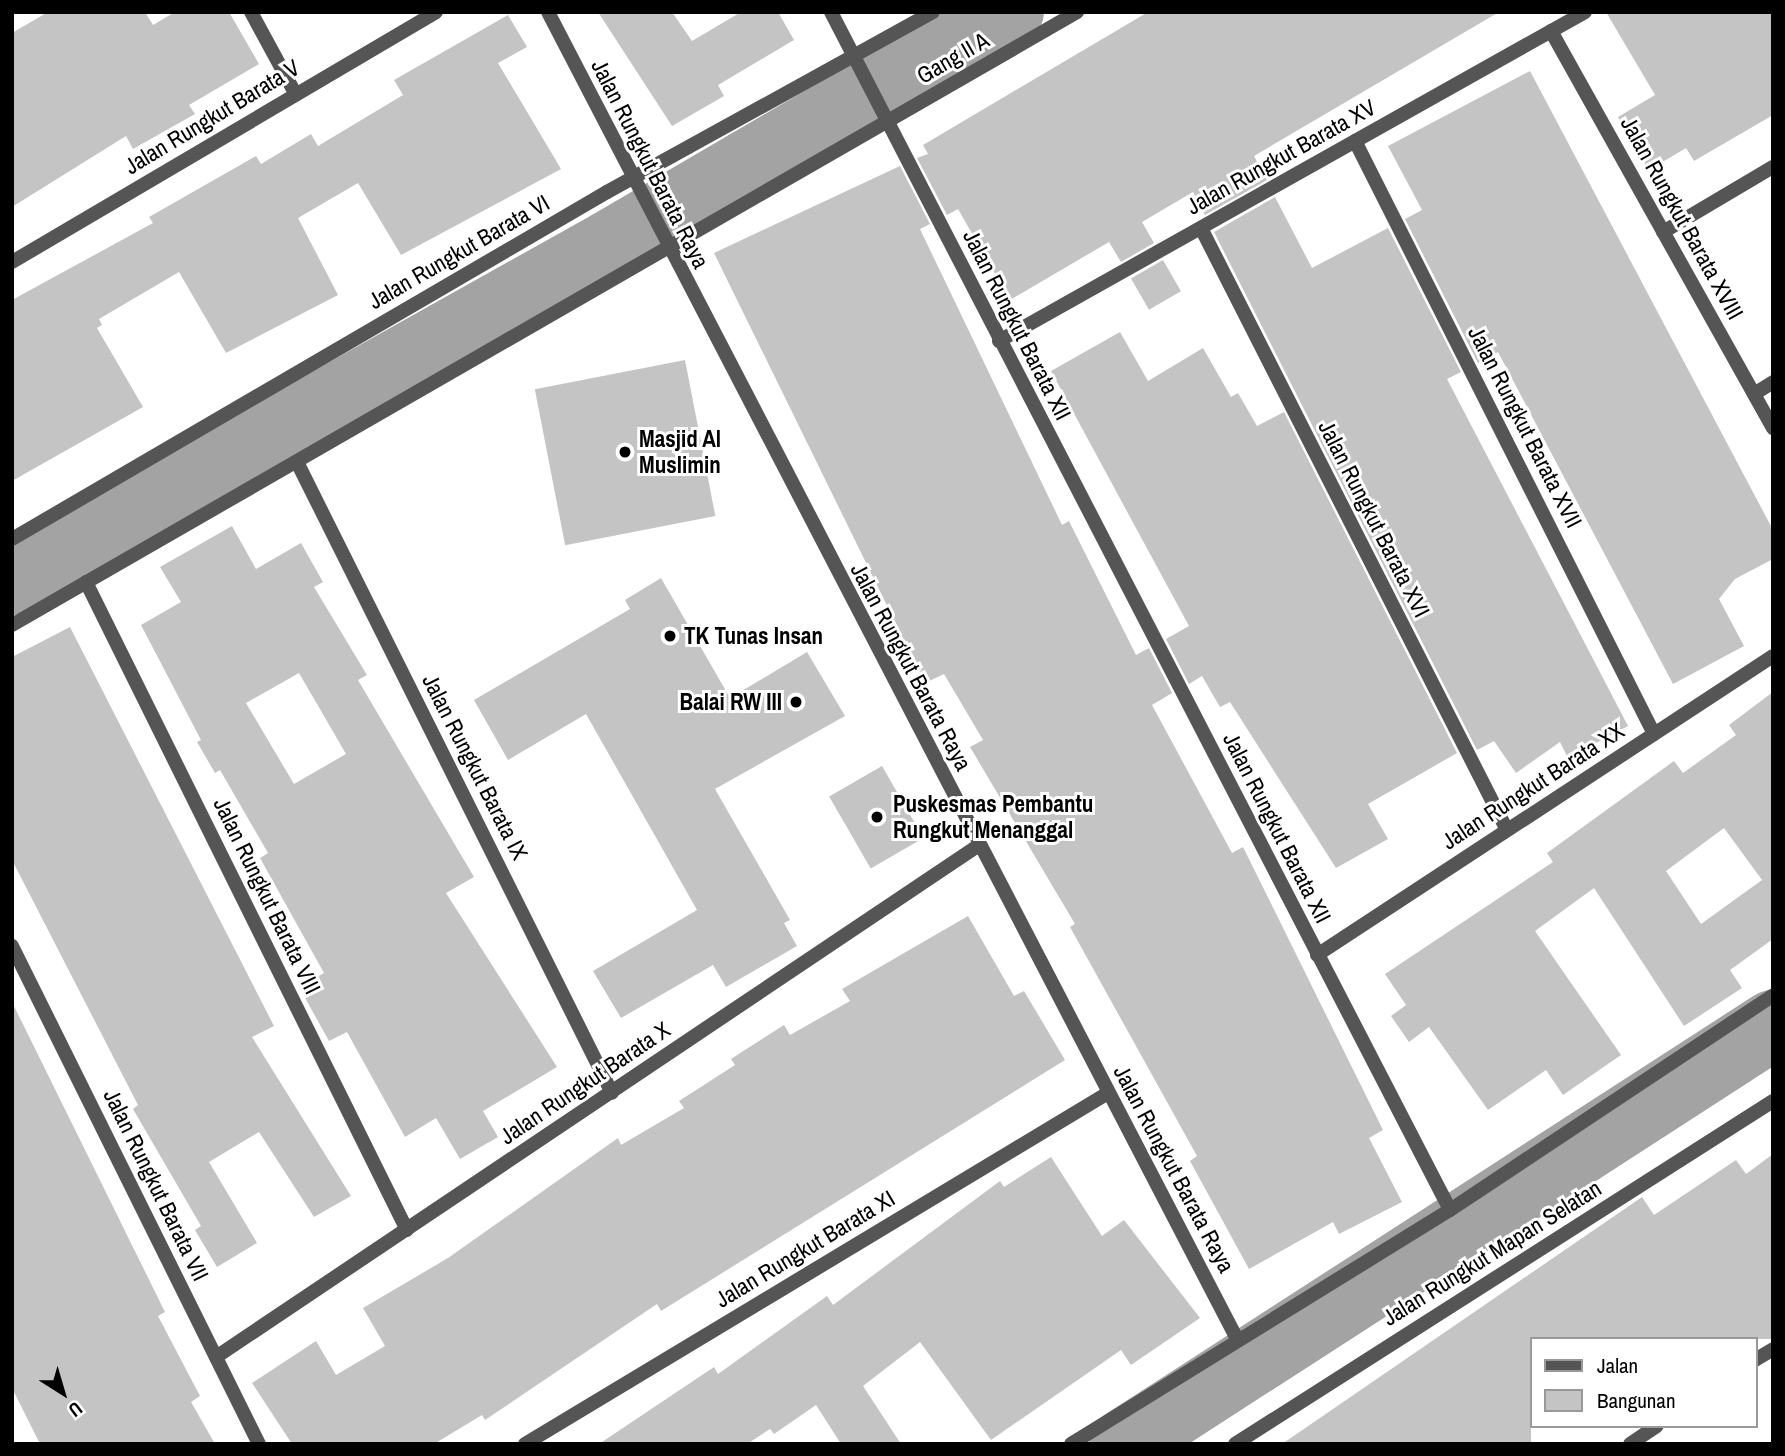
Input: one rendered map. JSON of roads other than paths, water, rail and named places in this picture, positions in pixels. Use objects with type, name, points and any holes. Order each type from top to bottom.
[{"type":"street","points":[[251,12],[296,94]]},
{"type":"street","name":"Jalan Rungkut Barata V","points":[[12,262],[436,12]]},
{"type":"street","name":"Jalan Rungkut Barata Raya","points":[[548,12],[665,243],[1238,1341]]},
{"type":"street","name":"Jalan Rungkut Barata XII","points":[[831,12],[1450,1210]]},
{"type":"street","name":"Jalan Rungkut Barata VI","points":[[12,539],[632,178],[857,62],[933,12]]},
{"type":"street","name":"Gang II A","points":[[885,116],[1077,12]]},
{"type":"street","name":"Jalan Rungkut Barata XV","points":[[999,341],[1584,12]]},
{"type":"street","name":"Jalan Rungkut Barata XVIII","points":[[1551,31],[1773,428]]},
{"type":"street","points":[[12,625],[297,462],[665,243],[885,116]]},
{"type":"street","name":"Jalan Rungkut Barata XVII","points":[[1355,141],[1654,734]]},
{"type":"street","points":[[1663,232],[1773,167]]},
{"type":"street","name":"Jalan Rungkut Barata XVI","points":[[1201,228],[1507,830]]},
{"type":"street","points":[[1754,394],[1773,382]]},
{"type":"street","name":"Jalan Rungkut Barata IX","points":[[297,462],[612,1093]]},
{"type":"street","name":"Jalan Rungkut Barata VIII","points":[[86,582],[407,1230]]},
{"type":"street","name":"Jalan Rungkut Barata XX","points":[[1317,955],[1773,656]]},
{"type":"street","name":"Jalan Rungkut Barata X","points":[[216,1357],[979,845]]},
{"type":"street","name":"Jalan Rungkut Barata VII","points":[[12,946],[259,1444]]},
{"type":"street","points":[[1071,1444],[1450,1210],[1773,995]]},
{"type":"street","name":"Jalan Rungkut Barata XI","points":[[525,1444],[1108,1093]]},
{"type":"street","name":"Jalan Rungkut Mapan Selatan","points":[[1235,1444],[1773,1101]]},
{"type":"street","points":[[1757,1359],[1773,1349]]},
{"type":"street","points":[[1630,1444],[1654,1428]]},
{"type":"waterway","points":[[12,580],[610,245],[1009,12]]},
{"type":"waterway","points":[[1124,1444],[1773,1025]]},
{"type":"place","name":"Masjid Al Muslimin","points":[[625,452]]},
{"type":"place","name":"TK Tunas Insan","points":[[670,636]]},
{"type":"place","name":"Balai RW III","points":[[796,702]]},
{"type":"place","name":"Puskesmas Pembantu Rungkut Menanggal","points":[[877,817]]}]
